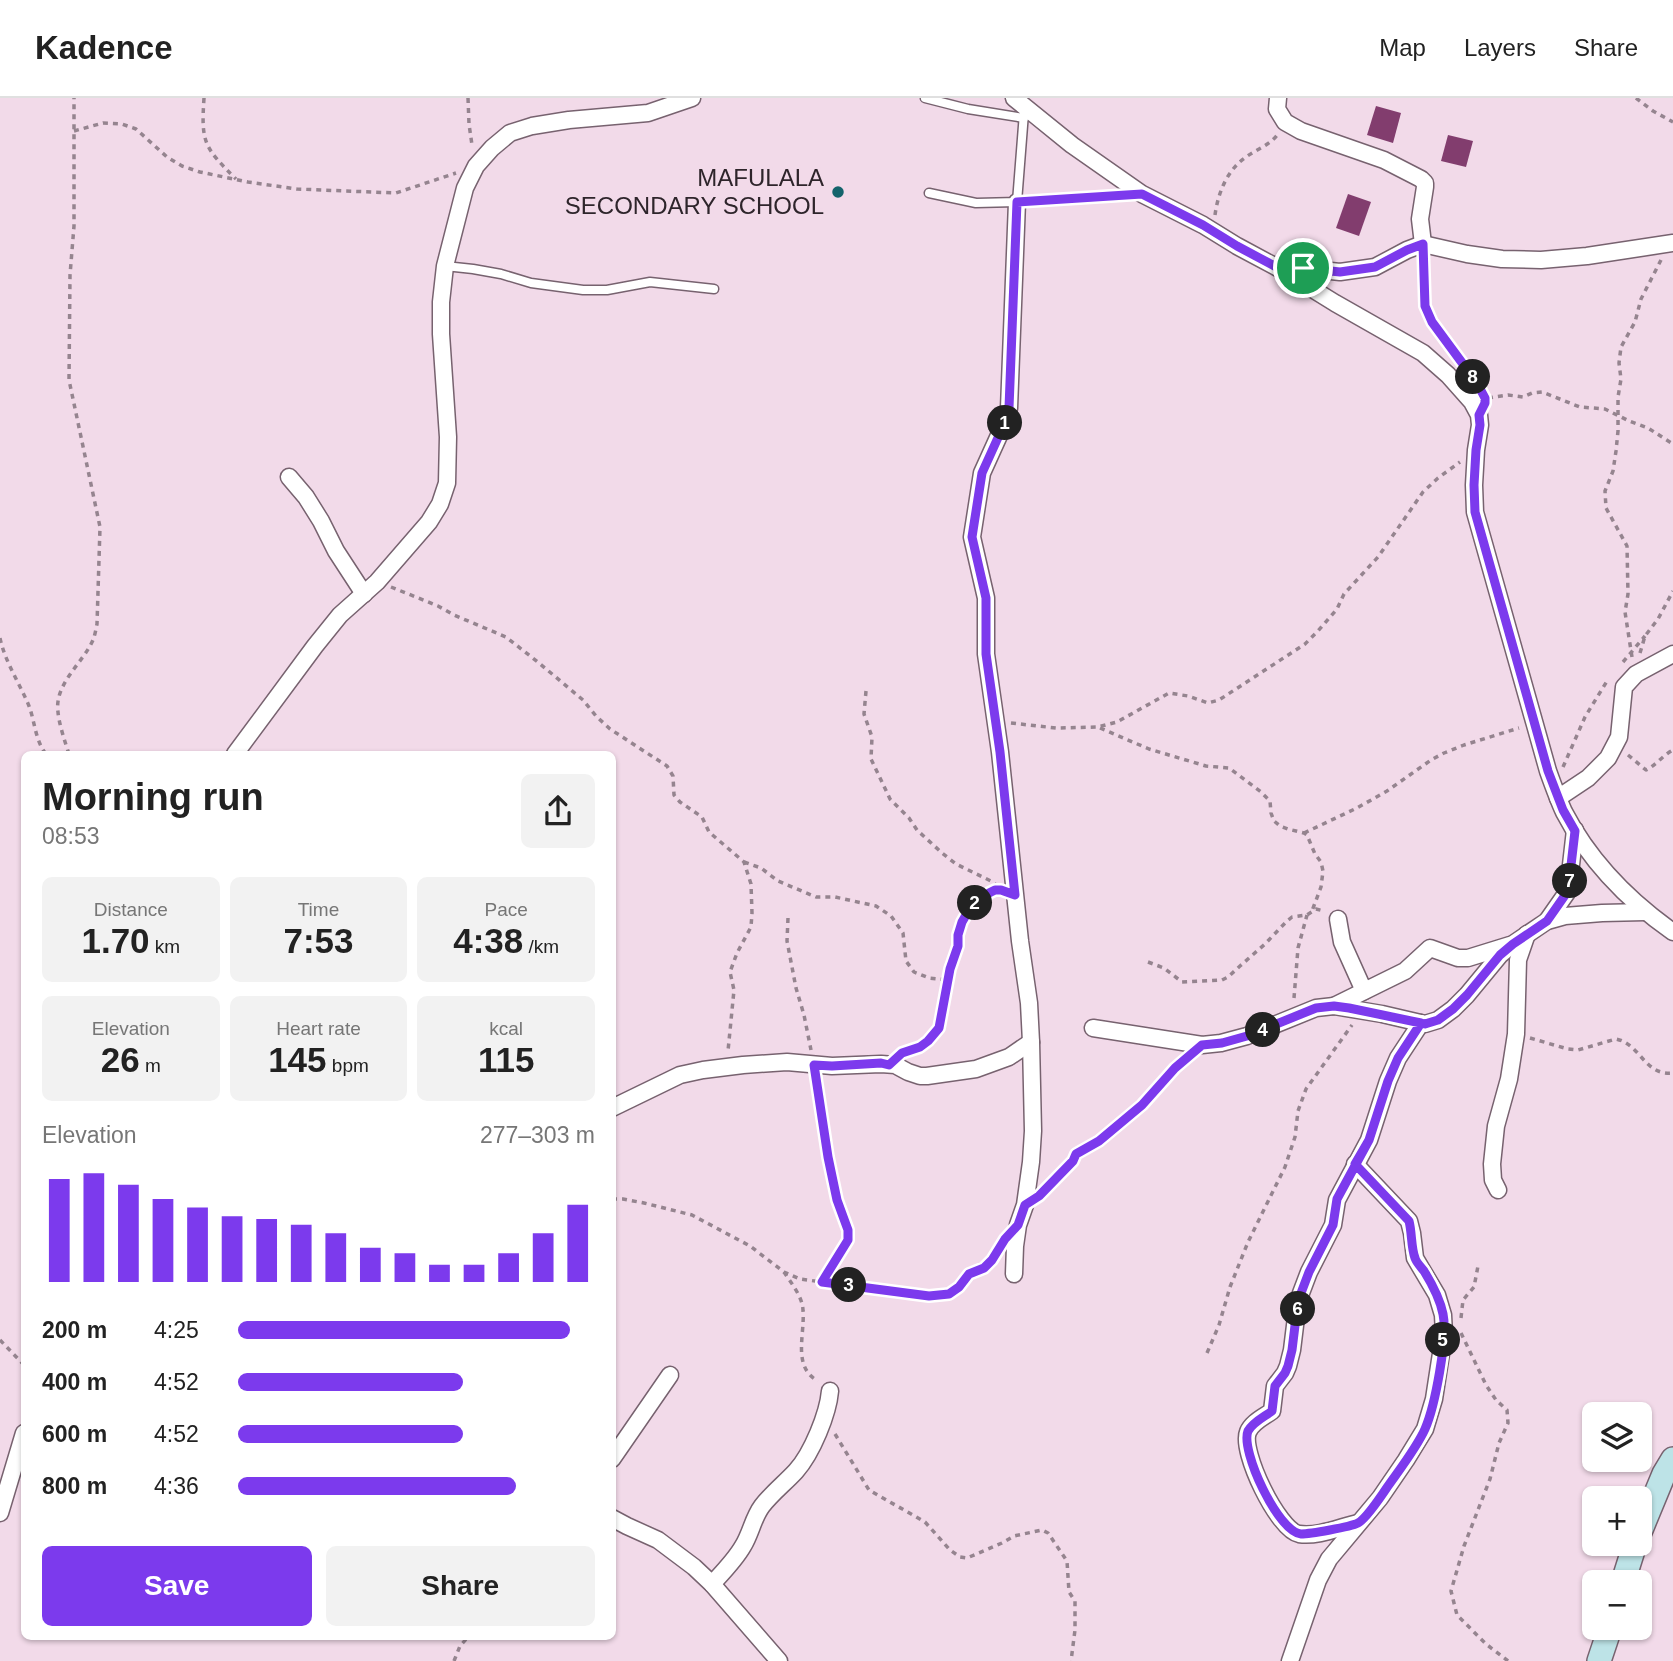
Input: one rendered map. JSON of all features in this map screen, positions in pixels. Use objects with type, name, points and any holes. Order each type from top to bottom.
[{"type":"street","points":[[237,751],[315,646],[341,615],[377,582],[429,522],[440,505],[447,483],[448,437],[441,302],[445,266],[466,188],[476,166],[510,133],[532,125],[649,113],[692,98]]},
{"type":"street","points":[[1278,98],[1277,109],[1285,122],[1301,131],[1384,160],[1425,183],[1420,219],[1423,244]]},
{"type":"street","points":[[1021,108],[1142,194],[1280,269],[1423,353],[1448,375],[1472,402],[1479,415],[1480,425],[1476,450],[1475,512],[1534,724],[1556,791],[1583,843],[1626,894],[1673,932]]},
{"type":"street","points":[[1014,1274],[1015,1246],[1025,1205],[1033,1131],[1029,1003],[986,654],[986,598],[972,537],[982,473],[1009,408],[1017,202]]},
{"type":"street","points":[[1280,269],[1310,268],[1340,272],[1375,267],[1423,244],[1467,254],[1541,261],[1669,243]]},
{"type":"street","points":[[289,477],[306,497],[364,594]]},
{"type":"street","points":[[1556,791],[1588,778],[1608,758],[1619,737],[1624,687],[1636,674],[1673,654]]},
{"type":"street","points":[[1547,921],[1568,891],[1575,831]]},
{"type":"street","points":[[1093,1028],[1202,1045],[1247,1036],[1316,1008],[1334,1006],[1425,1024],[1438,1020],[1453,1009],[1500,955],[1547,921],[1565,916],[1645,912]]},
{"type":"street","points":[[1338,919],[1342,942],[1364,991]]},
{"type":"street","points":[[1334,1006],[1405,971],[1430,948],[1458,958],[1468,958],[1520,939]]},
{"type":"street","points":[[1498,1190],[1493,1180],[1492,1164],[1496,1126],[1509,1079],[1516,1034],[1520,939]]},
{"type":"street","points":[[1358,1523],[1317,1533],[1298,1534],[1286,1526],[1262,1486],[1247,1448],[1247,1433],[1254,1423],[1272,1411],[1275,1386],[1285,1373],[1292,1350],[1298,1301],[1333,1225],[1337,1199],[1369,1140],[1398,1058],[1421,1023]]},
{"type":"street","points":[[616,1106],[681,1075],[703,1070],[787,1062],[832,1066],[881,1063],[895,1065],[920,1076],[976,1069],[1009,1057],[1031,1042]]},
{"type":"street","points":[[1290,1661],[1308,1606],[1329,1559],[1380,1499],[1425,1429],[1440,1369],[1443,1315],[1437,1295],[1415,1258],[1409,1221],[1355,1164]]},
{"type":"street","points":[[616,1454],[670,1375]]},
{"type":"street","points":[[712,1584],[743,1546],[762,1506],[799,1469],[824,1415],[830,1391]]},
{"type":"street","points":[[1652,1503],[1673,1459]]},
{"type":"street","points":[[0,1513],[20,1461]]},
{"type":"street","points":[[616,1520],[658,1540],[694,1567],[779,1661]]},
{"type":"street","points":[[1599,1661],[1606,1640]]},
{"type":"lane","points":[[925,98],[968,109],[1021,108],[1017,202]]},
{"type":"lane","points":[[929,194],[976,203],[1142,194]]},
{"type":"lane","points":[[445,266],[583,290],[607,290],[650,282],[714,289]]},
{"type":"path","points":[[68,751],[58,712],[58,699],[66,681],[94,638],[97,624],[100,536],[69,380],[70,275],[74,226],[74,98]]},
{"type":"path","points":[[204,98],[202,126],[205,142],[238,180]]},
{"type":"path","points":[[74,131],[103,123],[122,124],[136,130],[167,157],[182,166],[238,180],[297,189],[396,193],[476,166],[468,98]]},
{"type":"path","points":[[1636,98],[1673,122]]},
{"type":"path","points":[[1212,231],[1220,189],[1232,171],[1245,158],[1276,138],[1285,122]]},
{"type":"path","points":[[1631,653],[1625,612],[1628,594],[1628,546],[1606,508],[1605,491],[1615,461],[1621,346],[1635,322],[1641,299],[1669,243]]},
{"type":"path","points":[[1423,244],[1425,306],[1432,322],[1470,373]]},
{"type":"path","points":[[1479,415],[1485,403],[1482,391]]},
{"type":"path","points":[[1485,398],[1508,394],[1523,397],[1542,392],[1580,407],[1605,409],[1648,428],[1673,444]]},
{"type":"path","points":[[996,721],[1056,728],[1098,727],[1117,722],[1169,693],[1208,703],[1219,700],[1305,644],[1378,557],[1423,492],[1476,450]]},
{"type":"path","points":[[377,582],[506,637],[570,688],[610,729],[667,766],[673,776],[674,795],[702,817],[709,832],[744,862],[761,868],[778,881],[816,897],[835,897],[876,906],[891,916],[904,933],[906,961],[914,972],[929,978],[948,980]]},
{"type":"path","points":[[1616,671],[1658,619],[1673,591]]},
{"type":"path","points":[[1638,661],[1644,636]]},
{"type":"path","points":[[0,638],[29,707],[44,751]]},
{"type":"path","points":[[1556,791],[1576,736],[1608,680]]},
{"type":"path","points":[[866,691],[864,713],[873,737],[871,759],[890,799],[942,853],[956,864],[993,882],[1001,890],[989,893],[965,915],[958,935],[958,946],[939,1028],[920,1047],[902,1053],[889,1065]]},
{"type":"path","points":[[1304,833],[1387,791],[1444,753],[1534,724]]},
{"type":"path","points":[[1098,727],[1149,749],[1206,766],[1229,768],[1268,798],[1275,821],[1280,826],[1307,835],[1321,862],[1321,887],[1312,911]]},
{"type":"path","points":[[1615,744],[1646,770],[1673,750]]},
{"type":"path","points":[[726,1068],[734,990],[730,972],[751,927],[751,884],[744,862]]},
{"type":"path","points":[[1148,962],[1164,968],[1182,982],[1222,980],[1292,917],[1307,915],[1316,909],[1330,913],[1338,919]]},
{"type":"path","points":[[1292,1018],[1298,948],[1307,915]]},
{"type":"path","points":[[788,918],[786,941],[814,1065],[837,1200],[848,1230],[848,1240],[822,1282]]},
{"type":"path","points":[[1207,1353],[1248,1242],[1285,1167],[1295,1136],[1298,1111],[1307,1089],[1363,1010]]},
{"type":"path","points":[[1516,1034],[1578,1050],[1622,1040],[1632,1046],[1651,1067],[1659,1072],[1673,1073]]},
{"type":"path","points":[[1025,1205],[1039,1196],[1073,1161],[1076,1154],[1099,1141],[1142,1105],[1175,1068],[1202,1045]]},
{"type":"path","points":[[616,1199],[692,1215],[750,1246],[784,1272],[800,1279],[929,1296],[949,1294],[959,1287],[969,1274],[984,1268],[1018,1225]]},
{"type":"path","points":[[1478,1266],[1474,1287],[1463,1300],[1461,1334],[1486,1385],[1507,1410],[1508,1423],[1464,1546],[1451,1591],[1457,1615],[1486,1644],[1508,1661]]},
{"type":"path","points":[[784,1272],[801,1300],[803,1310],[802,1363],[810,1377],[826,1385],[830,1391]]},
{"type":"path","points":[[0,1340],[21,1362]]},
{"type":"path","points":[[824,1415],[869,1490],[925,1522],[950,1550],[960,1557],[967,1558],[1014,1536],[1042,1530],[1048,1533],[1067,1561],[1069,1592],[1075,1601],[1071,1661]]},
{"type":"path","points":[[454,1661],[465,1640]]},
{"type":"building","points":[[1376,106],[1401,113],[1393,143],[1367,135]]},
{"type":"building","points":[[1448,135],[1473,141],[1466,167],[1441,161]]},
{"type":"building","points":[[1348,194],[1371,202],[1359,236],[1336,228]]},
{"type":"place","name":"MAFULALA SECONDARY SCHOOL","points":[[838,192]]},
{"type":"route","points":[[1303,268],[1280,269],[1142,194],[1017,202],[1009,408],[982,473],[972,537],[986,598],[986,654],[1000,752],[1015,895],[995,890],[975,903],[965,915],[950,969],[939,1028],[928,1041],[902,1053],[889,1065],[814,1065],[828,1157],[837,1200],[848,1230],[848,1240],[822,1282],[929,1296],[949,1294],[959,1287],[969,1274],[984,1268],[1018,1225],[1025,1205],[1039,1196],[1073,1161],[1076,1154],[1099,1141],[1142,1105],[1175,1068],[1202,1045],[1247,1036],[1316,1008],[1334,1006],[1421,1023],[1398,1058],[1369,1140],[1355,1164],[1409,1221],[1415,1258],[1437,1295],[1443,1315],[1444,1334],[1434,1399],[1425,1429],[1380,1499],[1358,1523],[1317,1533],[1298,1534],[1286,1526],[1262,1486],[1247,1448],[1247,1433],[1254,1423],[1272,1411],[1275,1386],[1285,1373],[1292,1350],[1298,1301],[1309,1272],[1333,1225],[1337,1199],[1355,1164],[1369,1140],[1388,1081],[1398,1058],[1421,1023],[1438,1020],[1453,1009],[1500,955],[1547,921],[1568,891],[1575,831],[1563,810],[1548,771],[1475,512],[1474,485],[1479,415],[1485,398],[1432,322],[1425,306],[1423,244],[1375,267],[1340,272],[1303,268]]}]
